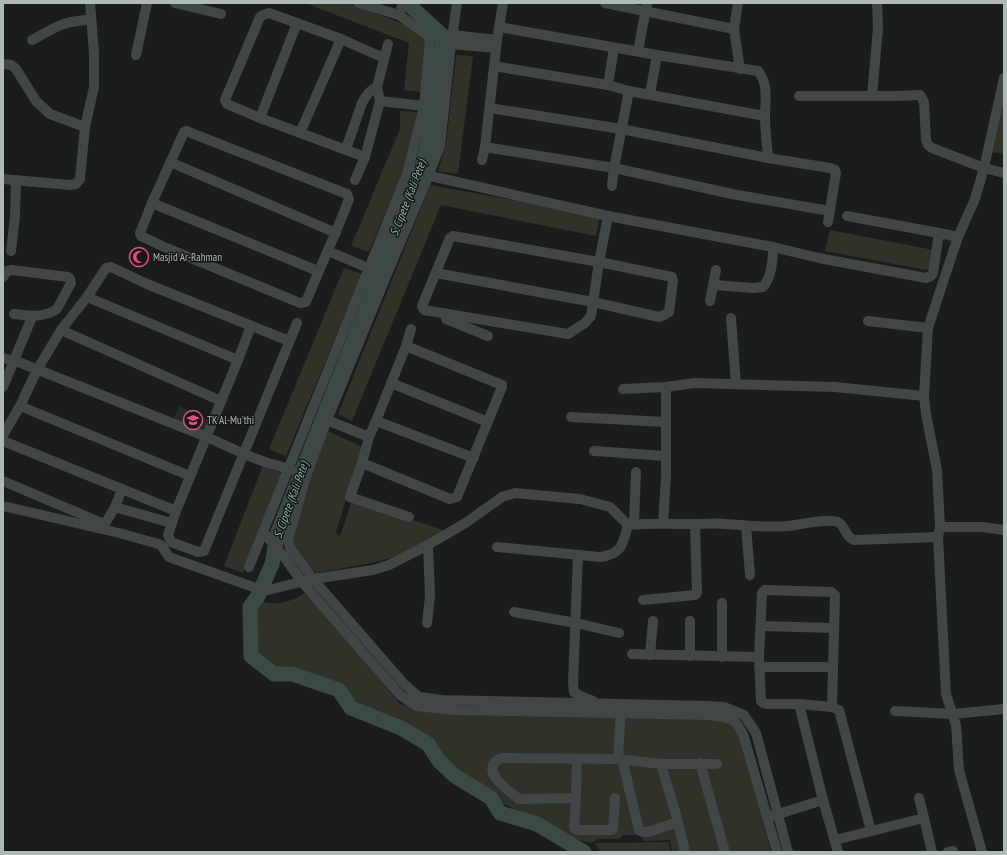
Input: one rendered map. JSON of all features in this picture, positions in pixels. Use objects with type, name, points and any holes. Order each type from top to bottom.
[{"type":"street","points":[[3,179],[70,185],[76,184],[80,180],[85,127],[94,87],[94,53],[90,3]]},
{"type":"street","points":[[136,55],[147,3]]},
{"type":"street","points":[[175,3],[221,14]]},
{"type":"street","points":[[359,3],[399,15],[419,28],[430,38],[424,106],[409,172],[368,268],[297,472],[288,544],[290,548],[313,579],[404,684],[419,697],[442,705],[620,709],[724,707],[744,715],[756,733],[788,852]]},
{"type":"street","points":[[399,15],[403,3]]},
{"type":"street","points":[[249,567],[262,532],[327,420],[426,176],[440,146],[457,3]]},
{"type":"street","points":[[482,160],[490,108],[496,44],[503,3]]},
{"type":"street","points":[[605,3],[647,7],[734,29]]},
{"type":"street","points":[[738,3],[734,29],[740,69]]},
{"type":"street","points":[[872,96],[878,28],[877,3]]},
{"type":"street","points":[[638,52],[647,7]]},
{"type":"street","points":[[365,157],[260,118],[226,104],[225,100],[260,17],[269,13],[341,39],[384,58]]},
{"type":"street","points":[[32,40],[63,23],[77,20],[91,20]]},
{"type":"street","points":[[260,118],[297,23]]},
{"type":"street","points":[[499,27],[614,48],[758,71],[765,83],[767,95],[765,116],[768,158]]},
{"type":"street","points":[[300,133],[341,39]]},
{"type":"street","points":[[452,39],[496,44]]},
{"type":"street","points":[[355,180],[365,157],[380,101],[377,87],[388,44]]},
{"type":"street","points":[[608,85],[614,48]]},
{"type":"street","points":[[650,94],[657,55]]},
{"type":"street","points":[[3,64],[11,65],[16,69],[36,100],[50,114],[85,127]]},
{"type":"street","points":[[494,66],[608,85],[629,91],[765,116]]},
{"type":"street","points":[[982,852],[959,770],[956,726],[946,694],[937,470],[924,396],[928,328],[958,237],[975,199],[984,168],[1004,78]]},
{"type":"street","points":[[346,149],[365,96],[377,87]]},
{"type":"street","points":[[612,186],[614,168],[629,91]]},
{"type":"street","points":[[799,96],[920,95],[924,102],[926,140],[928,145],[932,148],[984,168],[1004,174]]},
{"type":"street","points":[[380,101],[424,106]]},
{"type":"street","points":[[490,108],[621,129],[768,158],[830,168],[836,173],[828,222]]},
{"type":"street","points":[[184,132],[189,132],[347,194],[349,199],[306,302],[300,303],[143,237],[140,233],[152,203],[184,132]]},
{"type":"street","points":[[485,146],[614,168],[732,194],[830,211]]},
{"type":"street","points":[[170,162],[336,233]]},
{"type":"street","points":[[409,172],[608,216],[926,278],[931,276],[933,273],[939,233]]},
{"type":"street","points":[[10,251],[15,216],[16,180]]},
{"type":"street","points":[[152,203],[318,271]]},
{"type":"street","points":[[430,312],[568,334],[591,316],[592,302],[608,216]]},
{"type":"street","points":[[847,216],[958,237]]},
{"type":"street","points":[[436,274],[592,302],[659,317],[669,312],[673,281],[672,277],[599,262],[452,236],[422,306],[424,310],[488,336]]},
{"type":"street","points":[[714,285],[754,288],[763,287],[769,277],[773,247]]},
{"type":"street","points":[[328,251],[368,268]]},
{"type":"street","points":[[3,435],[20,406],[35,369],[61,330],[87,297],[106,268],[109,267],[147,284],[289,341]]},
{"type":"street","points":[[3,277],[7,271],[12,270],[68,277],[70,279],[70,283],[57,309],[49,314],[32,316],[14,314]]},
{"type":"street","points":[[710,301],[716,270]]},
{"type":"street","points":[[87,297],[238,360]]},
{"type":"street","points":[[3,387],[17,362],[32,316]]},
{"type":"street","points":[[731,318],[736,384]]},
{"type":"street","points":[[868,321],[928,328]]},
{"type":"street","points":[[251,326],[171,523],[168,535],[171,542],[198,552],[204,551],[297,323]]},
{"type":"street","points":[[409,518],[350,497],[369,437],[406,346],[411,329]]},
{"type":"street","points":[[61,330],[221,401]]},
{"type":"street","points":[[362,463],[450,499],[457,497],[502,387],[502,385],[406,346]]},
{"type":"street","points":[[3,358],[17,362],[207,437],[264,462],[297,472]]},
{"type":"street","points":[[391,383],[488,422]]},
{"type":"street","points":[[623,389],[666,387],[694,383],[835,387],[924,396]]},
{"type":"street","points":[[663,523],[666,477],[666,387]]},
{"type":"street","points":[[20,406],[190,476]]},
{"type":"street","points":[[571,417],[666,422]]},
{"type":"street","points":[[327,420],[369,437]]},
{"type":"street","points":[[376,422],[474,458]]},
{"type":"street","points":[[3,441],[176,511]]},
{"type":"street","points":[[594,451],[666,456]]},
{"type":"street","points":[[497,547],[600,557],[608,556],[616,552],[624,540],[631,524],[636,472]]},
{"type":"street","points":[[3,481],[102,523],[106,522],[122,488]]},
{"type":"street","points":[[3,506],[155,542],[161,545],[169,557],[256,588],[268,590],[313,579],[373,570],[389,565],[428,546],[467,522],[502,497],[515,493],[580,499],[610,507],[631,524],[725,523],[746,526],[781,527],[838,522],[841,524],[850,539],[854,540],[982,527],[1004,530]]},
{"type":"street","points":[[114,507],[171,523]]},
{"type":"street","points":[[643,600],[695,595],[695,524]]},
{"type":"street","points":[[746,526],[750,575]]},
{"type":"street","points":[[262,532],[270,540],[302,582],[400,695],[417,706],[598,703]]},
{"type":"street","points":[[427,623],[430,596],[428,546]]},
{"type":"street","points":[[578,555],[576,575],[574,692],[598,703],[620,709],[710,715],[728,718],[734,721],[739,725],[744,737],[777,852]]},
{"type":"street","points":[[832,707],[835,595],[829,592],[765,590],[762,593],[759,657],[760,698],[762,703],[799,704],[832,707],[840,710],[871,831]]},
{"type":"street","points":[[722,603],[722,657]]},
{"type":"street","points":[[514,612],[576,623],[619,634]]},
{"type":"street","points":[[650,655],[653,621]]},
{"type":"street","points":[[690,621],[690,656]]},
{"type":"street","points":[[761,626],[833,628]]},
{"type":"street","points":[[632,654],[759,657]]},
{"type":"street","points":[[759,667],[832,667]]},
{"type":"street","points":[[799,704],[823,800],[838,852]]},
{"type":"street","points":[[620,709],[620,759],[639,830],[648,832],[678,822]]},
{"type":"street","points":[[895,711],[953,714],[1004,709]]},
{"type":"street","points":[[576,798],[519,799],[496,780],[493,769],[495,763],[502,758],[577,760],[620,759],[661,764],[717,764]]},
{"type":"street","points":[[577,760],[574,828],[576,830],[613,829],[615,798]]},
{"type":"street","points":[[700,763],[725,852]]},
{"type":"street","points":[[661,764],[685,852]]},
{"type":"street","points":[[918,798],[932,852]]},
{"type":"street","points":[[768,817],[823,800]]},
{"type":"street","points":[[835,840],[924,818]]},
{"type":"shaded area","points":[[305,3],[350,3],[408,26],[426,38],[422,92],[404,90],[409,43]]},
{"type":"shaded area","points":[[456,55],[473,56],[458,174],[438,171],[446,144]]},
{"type":"shaded area","points":[[1004,99],[1004,154],[993,152]]},
{"type":"shaded area","points":[[400,111],[417,112],[406,164],[369,252],[351,246],[400,129]]},
{"type":"shaded area","points":[[430,185],[600,216],[596,236],[441,205],[352,421],[338,414]]},
{"type":"shaded area","points":[[830,230],[934,250],[930,269],[926,270],[825,251]]},
{"type":"shaded area","points":[[344,268],[362,274],[286,456],[269,449]]},
{"type":"shaded area","name":"TK Al-Mu'thi","points":[[179,406],[212,421],[206,433],[173,419]]},
{"type":"shaded area","points":[[328,431],[362,447],[336,532],[338,536],[341,534],[352,500],[446,531],[403,555],[371,563],[316,573],[291,544],[304,490]]},
{"type":"shaded area","points":[[263,465],[282,473],[243,573],[224,566]]},
{"type":"shaded area","points":[[307,591],[400,704],[437,713],[714,719],[729,721],[739,731],[771,852],[672,852],[670,840],[644,841],[640,835],[623,835],[619,839],[599,839],[591,843],[575,839],[504,804],[446,764],[429,742],[394,721],[354,707],[340,687],[292,670],[275,670],[254,655],[253,608],[259,600],[271,603],[284,602],[297,598]]},
{"type":"shaded area","points":[[669,842],[670,852],[601,852],[595,843]]},
{"type":"waterway","name":"S. Cipete (Kali Pete)","points":[[409,3],[408,4],[443,36],[432,124],[423,164],[278,532],[272,564],[258,596],[250,607],[251,656],[274,674],[292,674],[339,690],[351,708],[401,728],[428,744],[439,761],[455,776],[491,798],[500,813],[537,824],[584,852]]},
{"type":"place","name":"Masjid Ar-Rahman","points":[[139,257]]},
{"type":"place","name":"TK Al-Mu'thi","points":[[193,420]]}]
